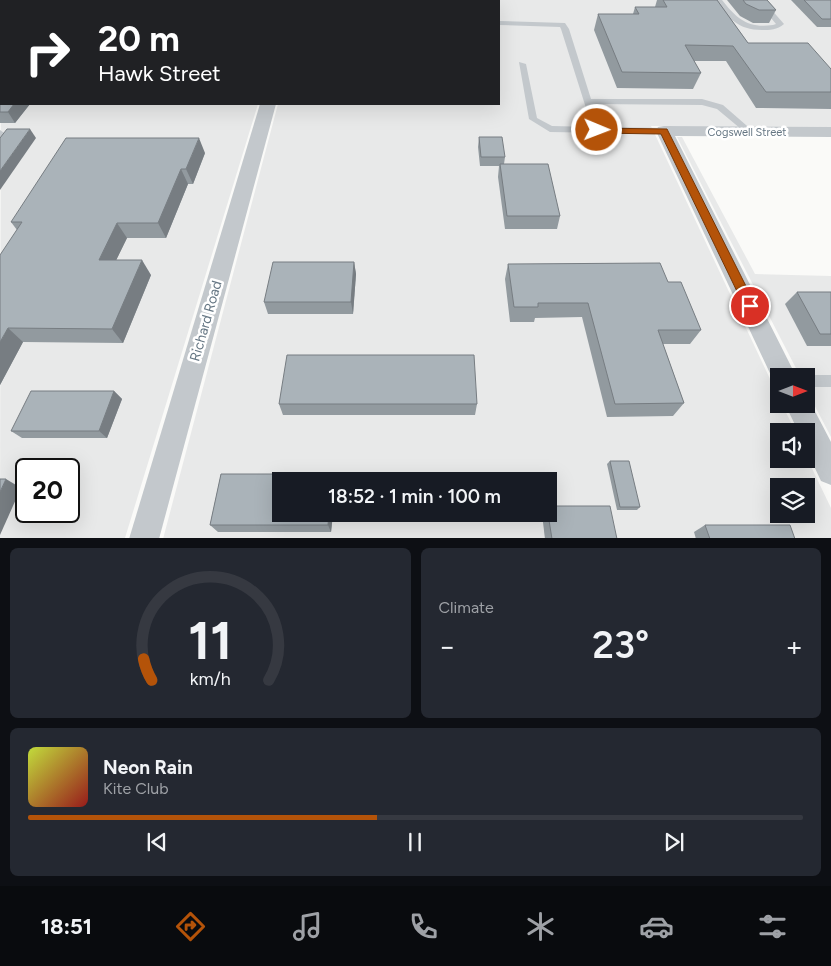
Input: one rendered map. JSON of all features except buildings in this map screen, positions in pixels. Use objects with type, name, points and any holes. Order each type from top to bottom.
[{"type":"street","name":"Richard Road","points":[[144,538],[268,105]]},
{"type":"street","name":"Cogswell Street","points":[[664,131],[831,132]]},
{"type":"street","points":[[664,131],[780,368]]},
{"type":"street","points":[[802,413],[831,471]]},
{"type":"lane","points":[[718,0],[736,22],[747,28],[774,28],[780,24],[760,0]]},
{"type":"lane","points":[[500,23],[562,26],[565,29],[597,130]]},
{"type":"lane","points":[[522,64],[533,119],[550,130],[664,131]]},
{"type":"lane","points":[[588,101],[702,102],[720,108],[750,132]]},
{"type":"lane","points":[[0,134],[3,135],[0,142]]},
{"type":"lane","points":[[815,381],[831,382]]},
{"type":"shaded area","points":[[500,0],[831,0],[831,127],[651,126],[770,379],[770,413],[786,413],[791,423],[770,423],[770,468],[812,468],[831,508],[831,538],[163,538],[278,105],[500,105]]},
{"type":"shaded area","points":[[1,105],[258,105],[125,538],[0,538]]},
{"type":"shaded area","points":[[677,137],[682,137],[755,274],[831,276],[831,437],[815,406],[815,368],[796,368]]},
{"type":"route","points":[[597,130],[664,131],[750,306]]}]
